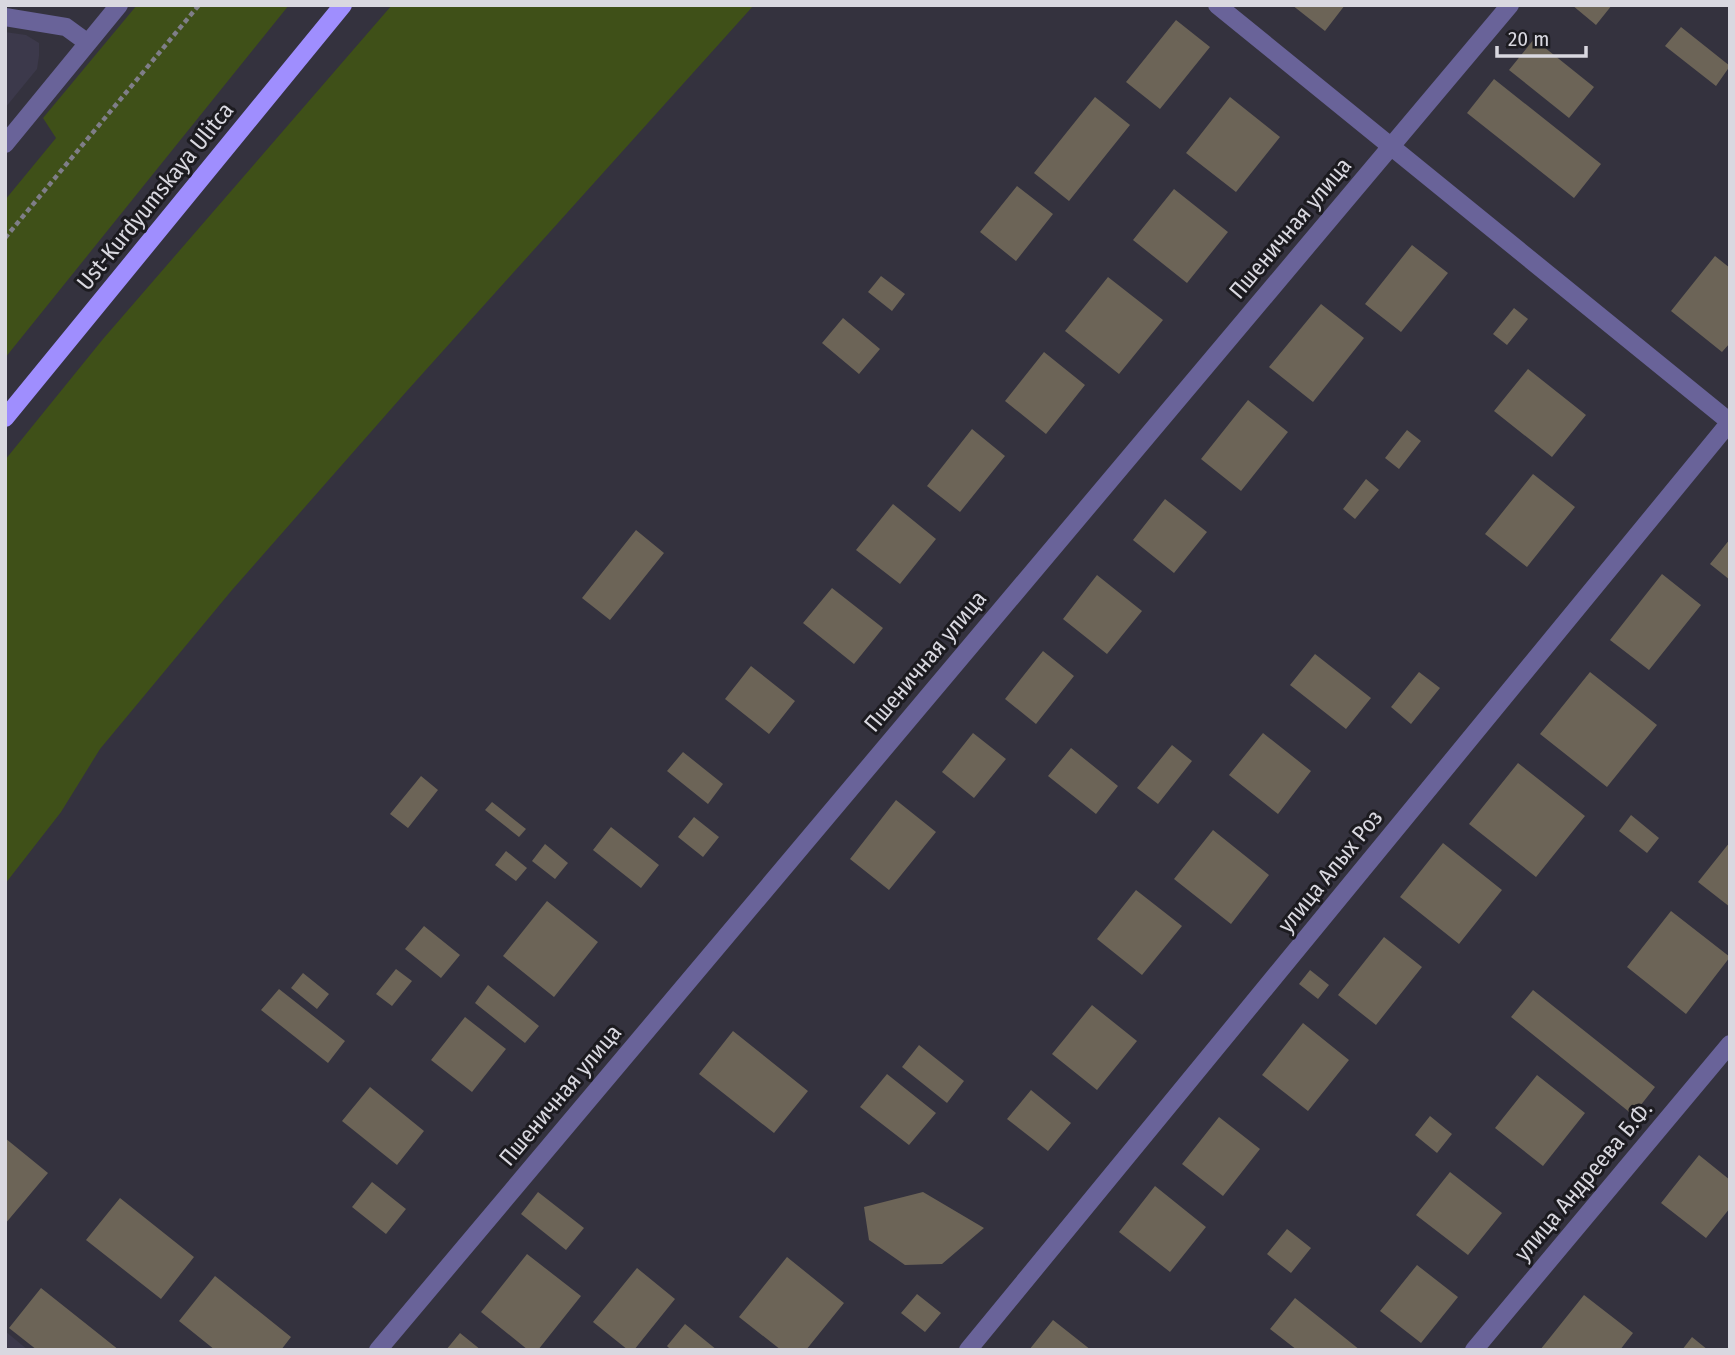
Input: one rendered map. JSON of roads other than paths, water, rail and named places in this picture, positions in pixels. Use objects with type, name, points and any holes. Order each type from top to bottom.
[{"type":"main road","name":"Ust-Kurdyumskaya Ulitca","points":[[5,418],[343,5]]},
{"type":"street","points":[[5,144],[119,5]]},
{"type":"street","points":[[1217,5],[1730,422]]},
{"type":"street","name":"Пшеничная улица","points":[[377,1350],[1510,5]]},
{"type":"street","points":[[5,17],[65,27],[88,43]]},
{"type":"street","name":"улица Алых Роз","points":[[968,1350],[1730,422]]},
{"type":"street","name":"улица Андреева Б.Ф.","points":[[1474,1350],[1730,1044]]}]
